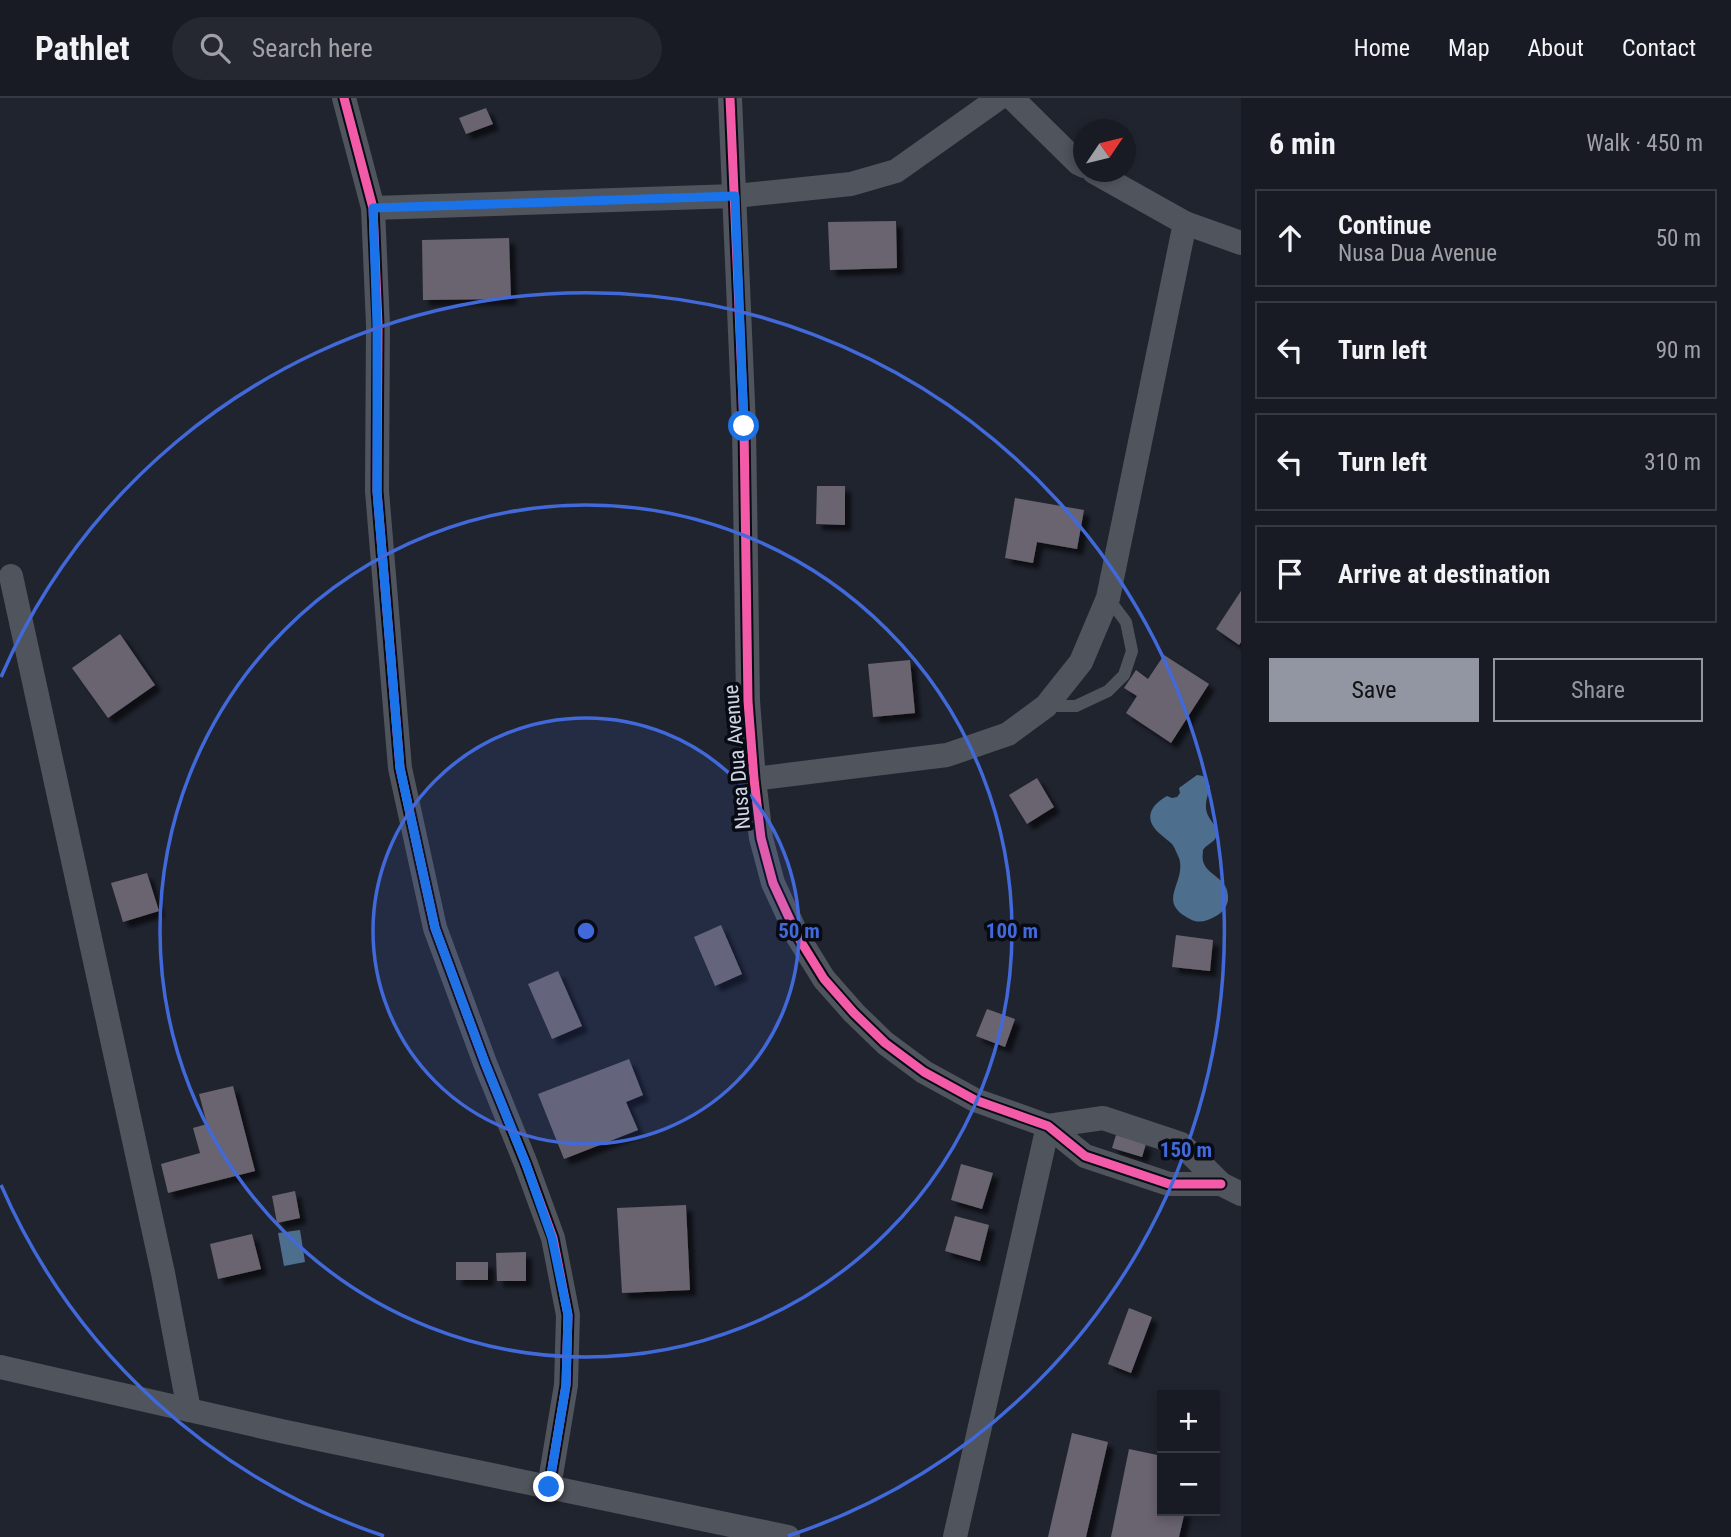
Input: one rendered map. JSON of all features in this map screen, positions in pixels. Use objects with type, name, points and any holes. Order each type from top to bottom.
[{"type":"street","points":[[344,98],[373,208],[377,325],[377,491],[400,768],[435,928],[552,1238],[568,1315],[566,1385],[549,1487]]},
{"type":"street","name":"Nusa Dua Avenue","points":[[730,98],[744,426],[748,701],[761,838],[773,883],[798,937],[824,979],[853,1013],[885,1043],[924,1072],[975,1100],[1048,1126],[1085,1156],[1169,1184],[1231,1189]]},
{"type":"street","points":[[373,208],[735,196],[851,184],[896,171],[999,98]]},
{"type":"street","points":[[1012,98],[1073,158]]},
{"type":"street","points":[[1112,182],[1185,223],[1241,243]]},
{"type":"street","points":[[754,779],[947,755],[1008,734],[1046,706],[1081,662],[1108,598],[1185,223]]},
{"type":"street","points":[[11,576],[163,1273],[189,1410]]},
{"type":"street","name":"Nusa Dua Avenue","points":[[1048,1126],[1102,1118],[1181,1144],[1231,1189]]},
{"type":"street","points":[[955,1537],[1048,1126]]},
{"type":"street","points":[[0,1367],[281,1431],[789,1537]]},
{"type":"lane","points":[[1046,706],[1076,706],[1108,691],[1124,675],[1132,651],[1126,622],[1108,598]]},
{"type":"water","points":[[1197,775],[1203,776],[1210,786],[1206,809],[1217,832],[1215,839],[1203,850],[1203,861],[1209,871],[1226,886],[1228,892],[1228,900],[1220,913],[1200,922],[1190,919],[1175,905],[1173,898],[1179,876],[1179,858],[1172,844],[1154,827],[1150,817],[1157,803],[1167,796],[1177,797],[1179,788]]},
{"type":"water","points":[[300,1230],[305,1262],[284,1266],[278,1233]]},
{"type":"building","points":[[486,108],[493,124],[466,134],[459,118]]},
{"type":"building","points":[[896,221],[897,268],[830,270],[828,222]]},
{"type":"building","points":[[509,238],[511,299],[423,300],[422,240]]},
{"type":"building","points":[[817,486],[845,486],[845,525],[816,524]]},
{"type":"building","points":[[1015,498],[1084,510],[1077,549],[1037,542],[1033,563],[1005,558]]},
{"type":"building","points":[[1241,591],[1241,642],[1239,645],[1216,629]]},
{"type":"building","points":[[120,634],[155,685],[108,718],[72,668]]},
{"type":"building","points":[[1164,655],[1209,684],[1171,743],[1126,713],[1137,696],[1124,688],[1136,670],[1148,679]]},
{"type":"building","points":[[910,660],[915,713],[873,717],[868,664]]},
{"type":"building","points":[[1037,778],[1054,807],[1027,824],[1009,795]]},
{"type":"building","points":[[147,873],[159,911],[123,922],[111,883]]},
{"type":"building","points":[[721,925],[742,974],[715,986],[694,937]]},
{"type":"building","points":[[1176,935],[1213,940],[1210,971],[1172,967]]},
{"type":"building","points":[[558,971],[582,1026],[552,1039],[528,984]]},
{"type":"building","points":[[987,1009],[1015,1019],[1005,1047],[976,1036]]},
{"type":"building","points":[[629,1059],[643,1095],[626,1102],[638,1130],[564,1159],[538,1094]]},
{"type":"building","points":[[233,1086],[255,1171],[168,1193],[161,1164],[200,1153],[193,1128],[207,1124],[199,1094]]},
{"type":"building","points":[[1116,1135],[1146,1144],[1142,1157],[1112,1148]]},
{"type":"building","points":[[961,1164],[993,1173],[982,1209],[951,1200]]},
{"type":"building","points":[[295,1191],[300,1218],[277,1223],[272,1196]]},
{"type":"building","points":[[686,1205],[690,1290],[622,1293],[617,1208]]},
{"type":"building","points":[[955,1216],[989,1225],[980,1261],[945,1251]]},
{"type":"building","points":[[252,1234],[261,1269],[218,1279],[210,1244]]},
{"type":"building","points":[[526,1252],[526,1281],[497,1281],[496,1253]]},
{"type":"building","points":[[456,1262],[488,1262],[488,1280],[456,1280]]},
{"type":"building","points":[[1129,1308],[1152,1317],[1131,1373],[1108,1364]]},
{"type":"building","points":[[1072,1433],[1108,1442],[1086,1537],[1048,1537]]},
{"type":"building","points":[[1129,1449],[1157,1455],[1157,1516],[1184,1516],[1179,1537],[1111,1537]]},
{"type":"cycle path","points":[[344,98],[373,208],[378,325],[377,491],[400,768],[435,928],[553,1238],[568,1315],[566,1385],[549,1487]]},
{"type":"cycle path","points":[[730,98],[744,426],[748,701],[761,838],[773,883],[798,937],[824,979],[885,1043],[924,1072],[975,1100],[1048,1126],[1085,1156],[1169,1184],[1221,1184]]},
{"type":"route","points":[[549,1487],[566,1385],[568,1315],[552,1238],[435,928],[400,768],[377,491],[377,325],[373,208],[735,196],[744,426]]}]
